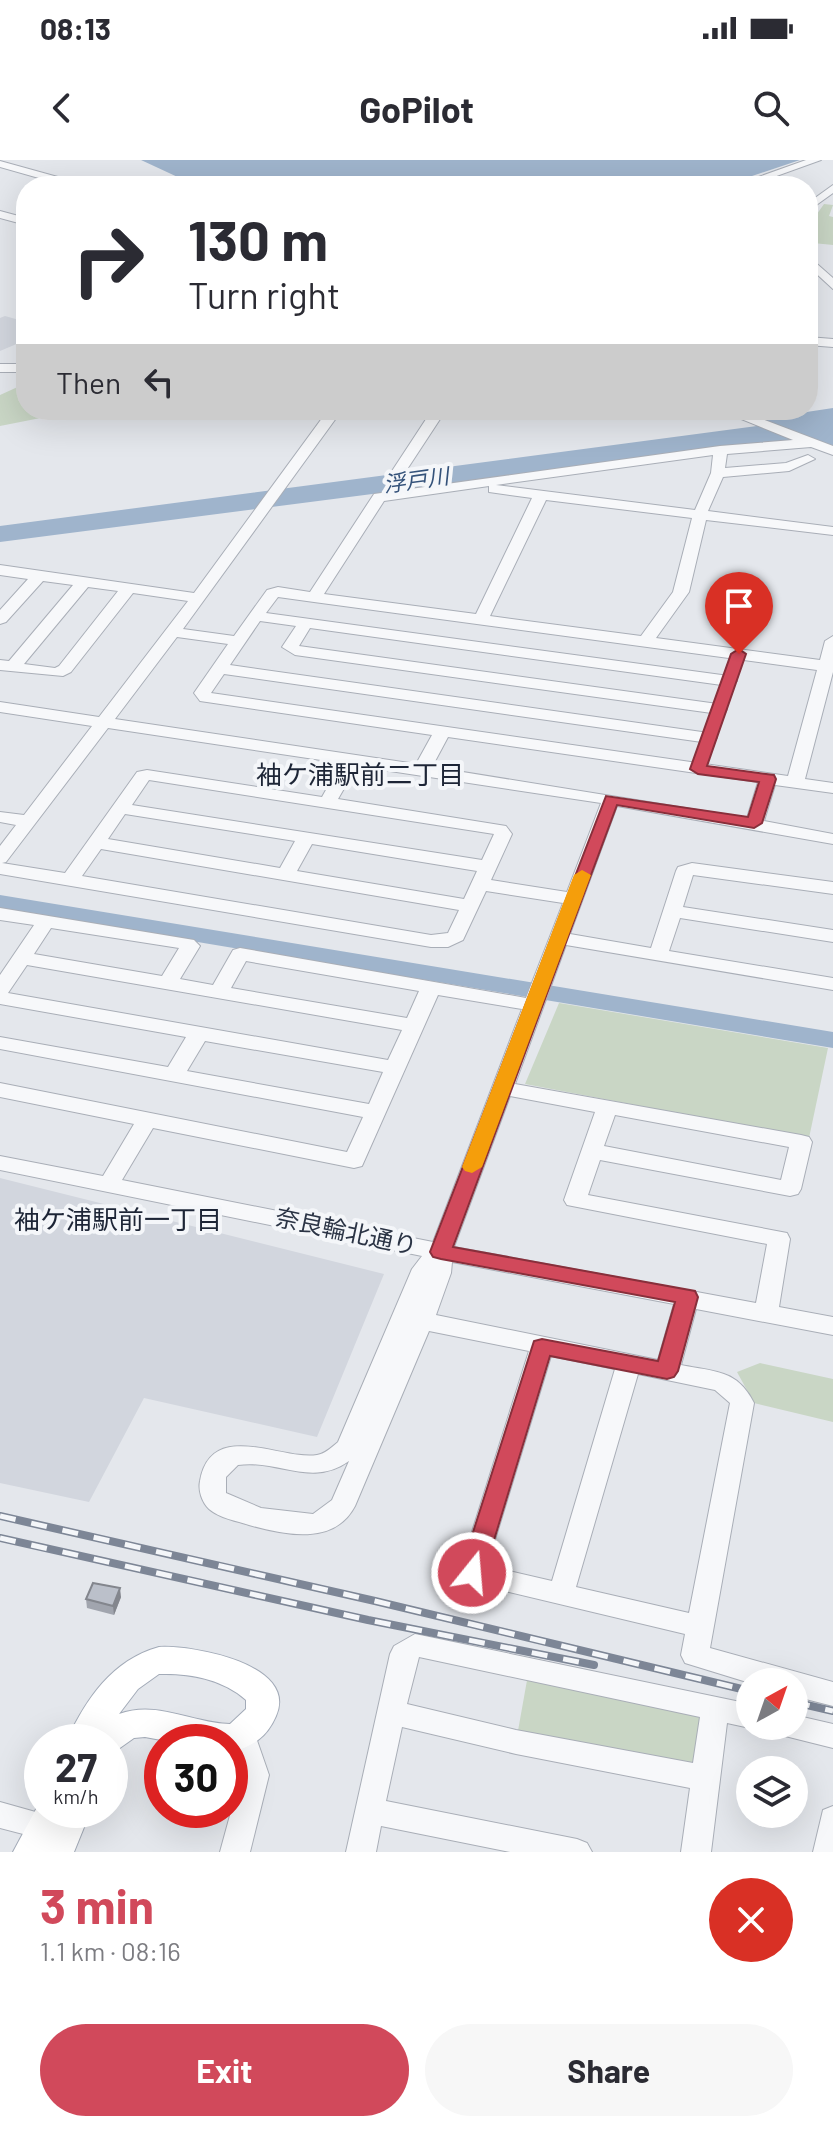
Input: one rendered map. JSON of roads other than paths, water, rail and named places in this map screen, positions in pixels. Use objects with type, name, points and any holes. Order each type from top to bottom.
[{"type":"main road","points":[[95,1724],[129,1674],[157,1659],[177,1658],[240,1674],[250,1680],[260,1693],[263,1707],[257,1722],[248,1730]]},
{"type":"main road","points":[[128,1725],[156,1724]]},
{"type":"street","points":[[768,176],[816,160]]},
{"type":"street","points":[[785,176],[833,160]]},
{"type":"street","points":[[0,164],[43,176]]},
{"type":"street","points":[[818,269],[833,285]]},
{"type":"street","points":[[0,858],[173,632],[328,420]]},
{"type":"street","points":[[399,471],[432,420]]},
{"type":"street","points":[[749,420],[833,451]]},
{"type":"street","points":[[314,597],[379,497],[720,450],[812,443]]},
{"type":"street","points":[[646,641],[681,592],[700,514],[718,473],[720,450]]},
{"type":"street","points":[[718,473],[789,467],[808,459]]},
{"type":"street","points":[[467,486],[833,531]]},
{"type":"street","points":[[481,619],[541,495]]},
{"type":"street","points":[[0,570],[198,598]]},
{"type":"street","points":[[0,619],[39,576]]},
{"type":"street","points":[[7,666],[84,582]]},
{"type":"street","points":[[7,666],[57,673],[65,669],[129,588]]},
{"type":"street","points":[[830,667],[272,593],[202,693],[206,697],[833,788]]},
{"type":"street","points":[[256,616],[729,681]]},
{"type":"street","points":[[486,648],[499,622]]},
{"type":"street","points":[[306,623],[290,647],[719,709]]},
{"type":"street","points":[[173,632],[237,641]]},
{"type":"street","points":[[795,782],[830,667],[833,641]]},
{"type":"street","points":[[698,769],[739,654]]},
{"type":"street","points":[[218,668],[709,738]]},
{"type":"street","points":[[458,702],[472,675]]},
{"type":"street","points":[[0,707],[611,799],[833,839]]},
{"type":"street","points":[[421,771],[442,732]]},
{"type":"street","points":[[327,803],[352,760]]},
{"type":"street","points":[[0,868],[70,880],[431,941],[448,941],[456,936],[503,834],[500,830],[147,775],[143,776],[70,880]]},
{"type":"street","points":[[754,823],[768,779]]},
{"type":"street","points":[[441,1252],[423,1269],[348,1448],[335,1459],[318,1465],[246,1453],[220,1465],[213,1476],[212,1490],[216,1501],[227,1507],[294,1525],[324,1521],[342,1506],[350,1492],[422,1321],[440,1273],[441,1252],[611,799]]},
{"type":"street","points":[[120,808],[306,838],[484,875],[573,899]]},
{"type":"street","points":[[0,817],[28,821]]},
{"type":"street","points":[[286,875],[306,838]]},
{"type":"street","points":[[96,843],[470,906]]},
{"type":"street","points":[[658,956],[685,871],[692,869],[833,888]]},
{"type":"street","points":[[673,911],[833,936]]},
{"type":"street","points":[[0,914],[187,944],[190,946],[168,982]]},
{"type":"street","points":[[0,990],[46,921]]},
{"type":"street","points":[[558,938],[833,984]]},
{"type":"street","points":[[219,992],[240,954],[532,1005]]},
{"type":"street","points":[[22,958],[414,1026]]},
{"type":"street","points":[[0,1090],[354,1161],[431,987]]},
{"type":"street","points":[[0,998],[395,1068]]},
{"type":"street","points":[[174,1075],[199,1033]]},
{"type":"street","points":[[0,1043],[375,1112]]},
{"type":"street","points":[[501,1088],[801,1142],[790,1189],[592,1151]]},
{"type":"street","points":[[607,1107],[575,1200],[779,1239],[766,1313]]},
{"type":"street","points":[[109,1184],[147,1120]]},
{"type":"street","name":"奈良輪北通り","points":[[0,1163],[441,1252],[833,1326]]},
{"type":"street","points":[[667,1371],[688,1297]]},
{"type":"street","points":[[422,1321],[722,1382],[736,1391],[742,1403],[695,1655],[739,1668]]},
{"type":"street","points":[[542,1347],[472,1573],[701,1627]]},
{"type":"street","points":[[561,1594],[629,1364]]},
{"type":"street","points":[[318,1465],[350,1492]]},
{"type":"street","points":[[361,1852],[404,1654],[415,1645],[736,1712]]},
{"type":"street","points":[[808,1688],[833,1694]]},
{"type":"street","points":[[696,1852],[715,1707]]},
{"type":"street","points":[[389,1712],[516,1742],[705,1778]]},
{"type":"street","points":[[808,1730],[833,1736]]},
{"type":"street","points":[[248,1753],[255,1775],[248,1802]]},
{"type":"street","points":[[370,1811],[577,1852]]},
{"type":"street","points":[[0,1815],[53,1830]]},
{"type":"street","points":[[828,1852],[833,1819]]},
{"type":"street","points":[[235,1852],[241,1828]]},
{"type":"water","points":[[141,160],[800,160],[752,176],[175,176]]},
{"type":"water","name":"浮戸川","points":[[833,408],[833,447],[807,438],[0,542],[0,526],[757,426],[756,420],[818,420],[818,410]]},
{"type":"waterway","points":[[0,902],[833,1040]]},
{"type":"railway","points":[[0,1516],[736,1688]]},
{"type":"railway","points":[[0,1538],[368,1620],[594,1665]]},
{"type":"railway","points":[[808,1705],[833,1711]]},
{"type":"district","name":"袖ケ浦駅前二丁目","points":[[360,775]]},
{"type":"district","name":"袖ケ浦駅前一丁目","points":[[118,1220]]}]
